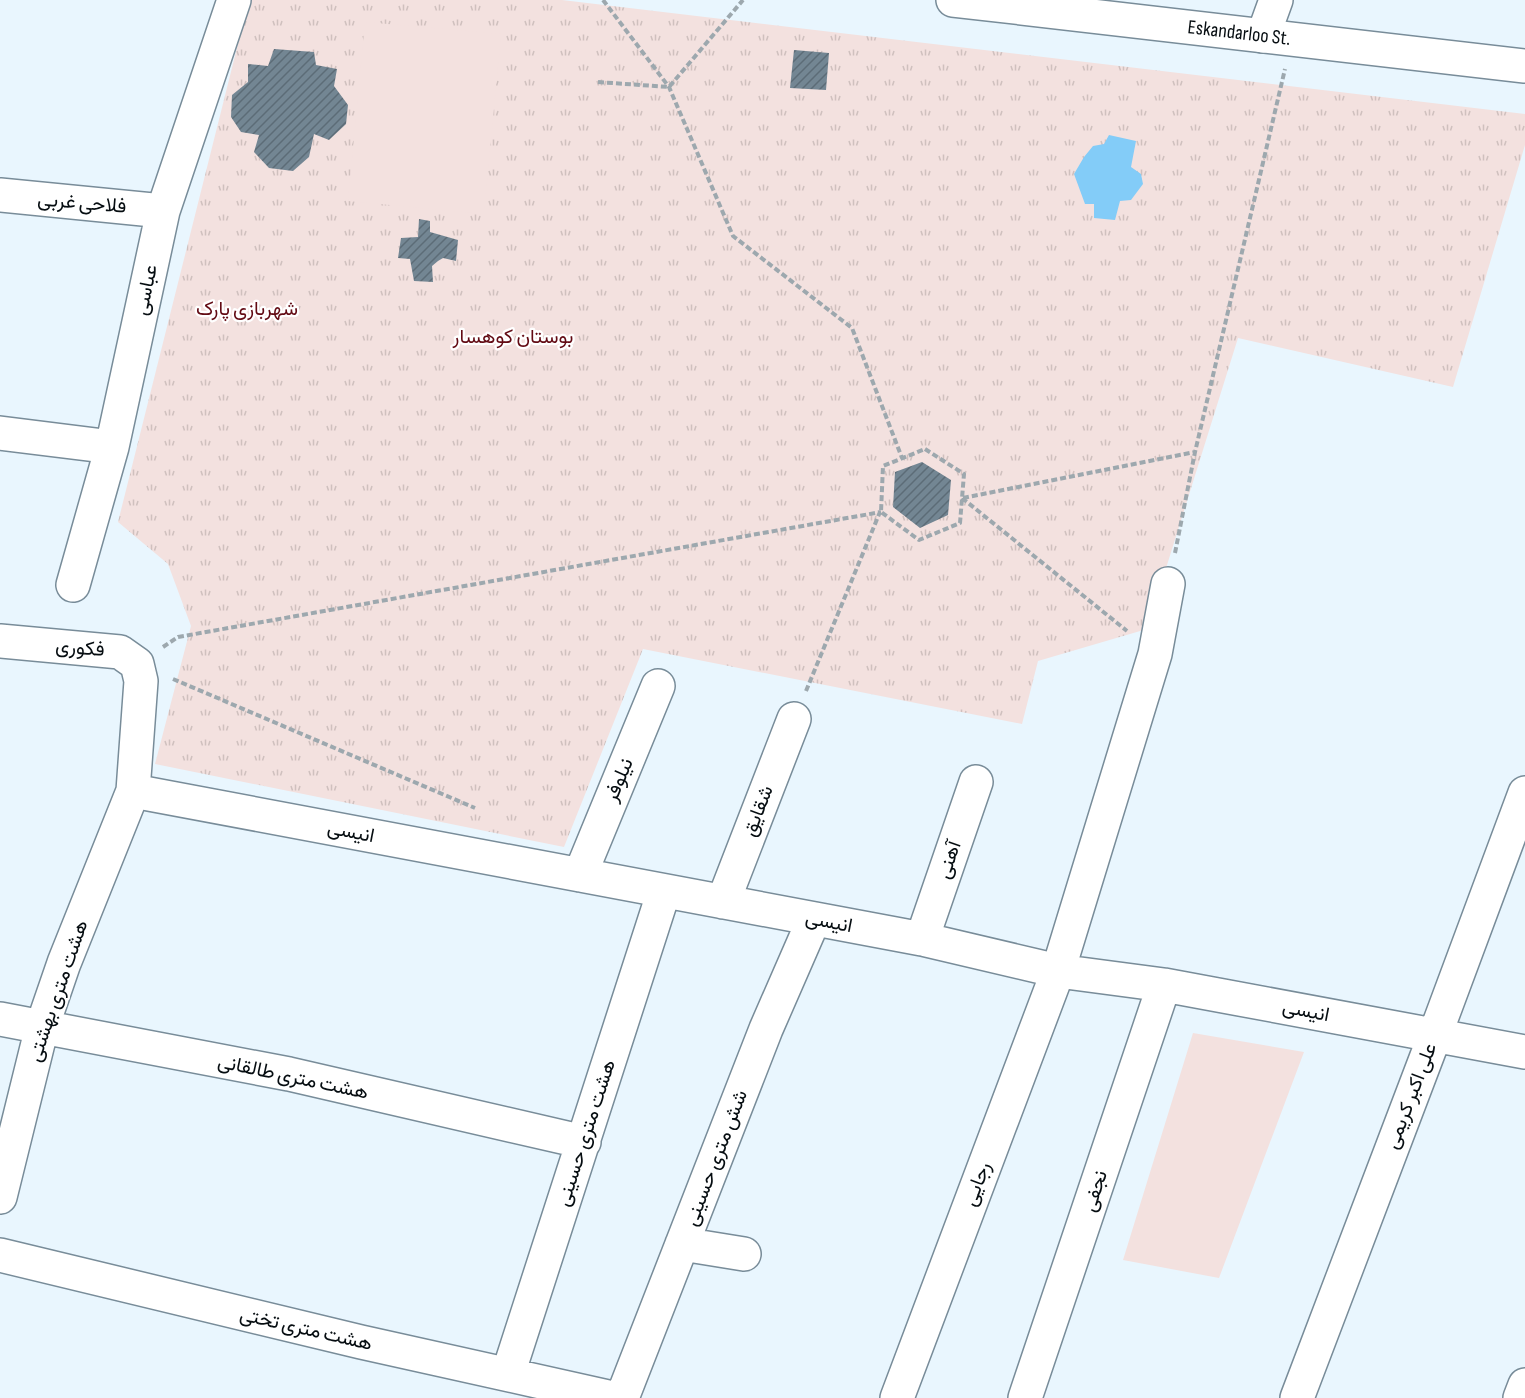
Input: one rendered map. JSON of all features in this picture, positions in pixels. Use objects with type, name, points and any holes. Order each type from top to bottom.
[{"type":"street","name":"عباسی","points":[[73,585],[112,447],[163,211],[234,0]]},
{"type":"street","name":"Eskandarloo St.","points":[[953,0],[1525,66]]},
{"type":"street","points":[[1275,0],[1278,38]]},
{"type":"street","name":"فلاحی غربی","points":[[0,195],[163,211]]},
{"type":"street","points":[[0,433],[112,447]]},
{"type":"street","name":"رجایی","points":[[897,1398],[1058,971],[1155,654],[1168,584]]},
{"type":"street","name":"فکوری","points":[[0,641],[120,652],[137,664]]},
{"type":"street","points":[[133,791],[141,681],[137,664]]},
{"type":"street","name":"نیلوفر","points":[[580,875],[658,686]]},
{"type":"street","name":"شقایق","points":[[723,902],[794,719]]},
{"type":"street","name":"آهنی","points":[[922,939],[976,782]]},
{"type":"street","name":"انیسی","points":[[133,791],[922,939],[1058,971],[1164,985],[1525,1053]]},
{"type":"street","name":"هشت متری بهشتی","points":[[0,1197],[42,1027],[64,963],[133,791]]},
{"type":"street","name":"علی اکبر کریمی","points":[[1297,1398],[1525,793]]},
{"type":"street","name":"هشت متری حسینی","points":[[508,1374],[664,891]]},
{"type":"street","name":"شش متری حسینی","points":[[621,1398],[766,1029],[814,919]]},
{"type":"street","name":"نجفی","points":[[1025,1398],[1164,985]]},
{"type":"street","name":"هشت متری طالقانی","points":[[0,1019],[289,1074],[584,1142]]},
{"type":"street","points":[[682,1244],[744,1254]]},
{"type":"street","name":"هشت متری تختی","points":[[0,1255],[361,1342],[613,1398]]},
{"type":"street","points":[[1520,1398],[1525,1385]]},
{"type":"path","points":[[603,0],[669,87],[733,236],[852,328],[902,458]]},
{"type":"path","points":[[669,87],[742,0]]},
{"type":"path","points":[[1168,584],[1278,38]]},
{"type":"path","points":[[598,82],[669,87]]},
{"type":"path","points":[[137,664],[178,637],[880,512],[919,540],[960,523],[964,474],[925,449],[884,465],[880,512],[794,719]]},
{"type":"path","points":[[962,498],[1195,452]]},
{"type":"path","points":[[962,498],[1155,654]]},
{"type":"path","points":[[137,664],[475,808]]},
{"type":"green space","name":"بوستان کوهسار","points":[[249,0],[562,0],[1525,114],[1525,145],[1453,387],[1238,338],[1147,629],[1038,661],[1022,724],[643,649],[564,847],[155,764],[191,626],[168,564],[118,522]]},
{"type":"green space","points":[[365,22],[501,34],[484,214],[348,201]]},
{"type":"green space","points":[[1193,1033],[1304,1052],[1219,1278],[1123,1260]]},
{"type":"water","points":[[1109,135],[1136,141],[1131,167],[1141,174],[1143,184],[1131,200],[1120,201],[1115,220],[1094,218],[1094,204],[1085,204],[1074,174],[1093,146],[1104,144]]},
{"type":"building","points":[[274,49],[314,52],[316,65],[337,69],[334,86],[348,105],[346,124],[329,140],[314,134],[309,157],[293,171],[269,168],[254,152],[259,135],[241,132],[231,117],[232,95],[248,82],[248,64],[268,66]]},
{"type":"building","points":[[794,50],[829,53],[826,90],[790,88]]},
{"type":"building","points":[[419,219],[430,221],[430,232],[458,240],[456,261],[443,258],[432,266],[433,282],[414,281],[410,259],[398,258],[401,238],[418,237]]},
{"type":"building","points":[[922,462],[951,480],[948,515],[920,528],[893,507],[895,472]]},
{"type":"park label","name":"شهربازی پارک","points":[[247,309]]}]
